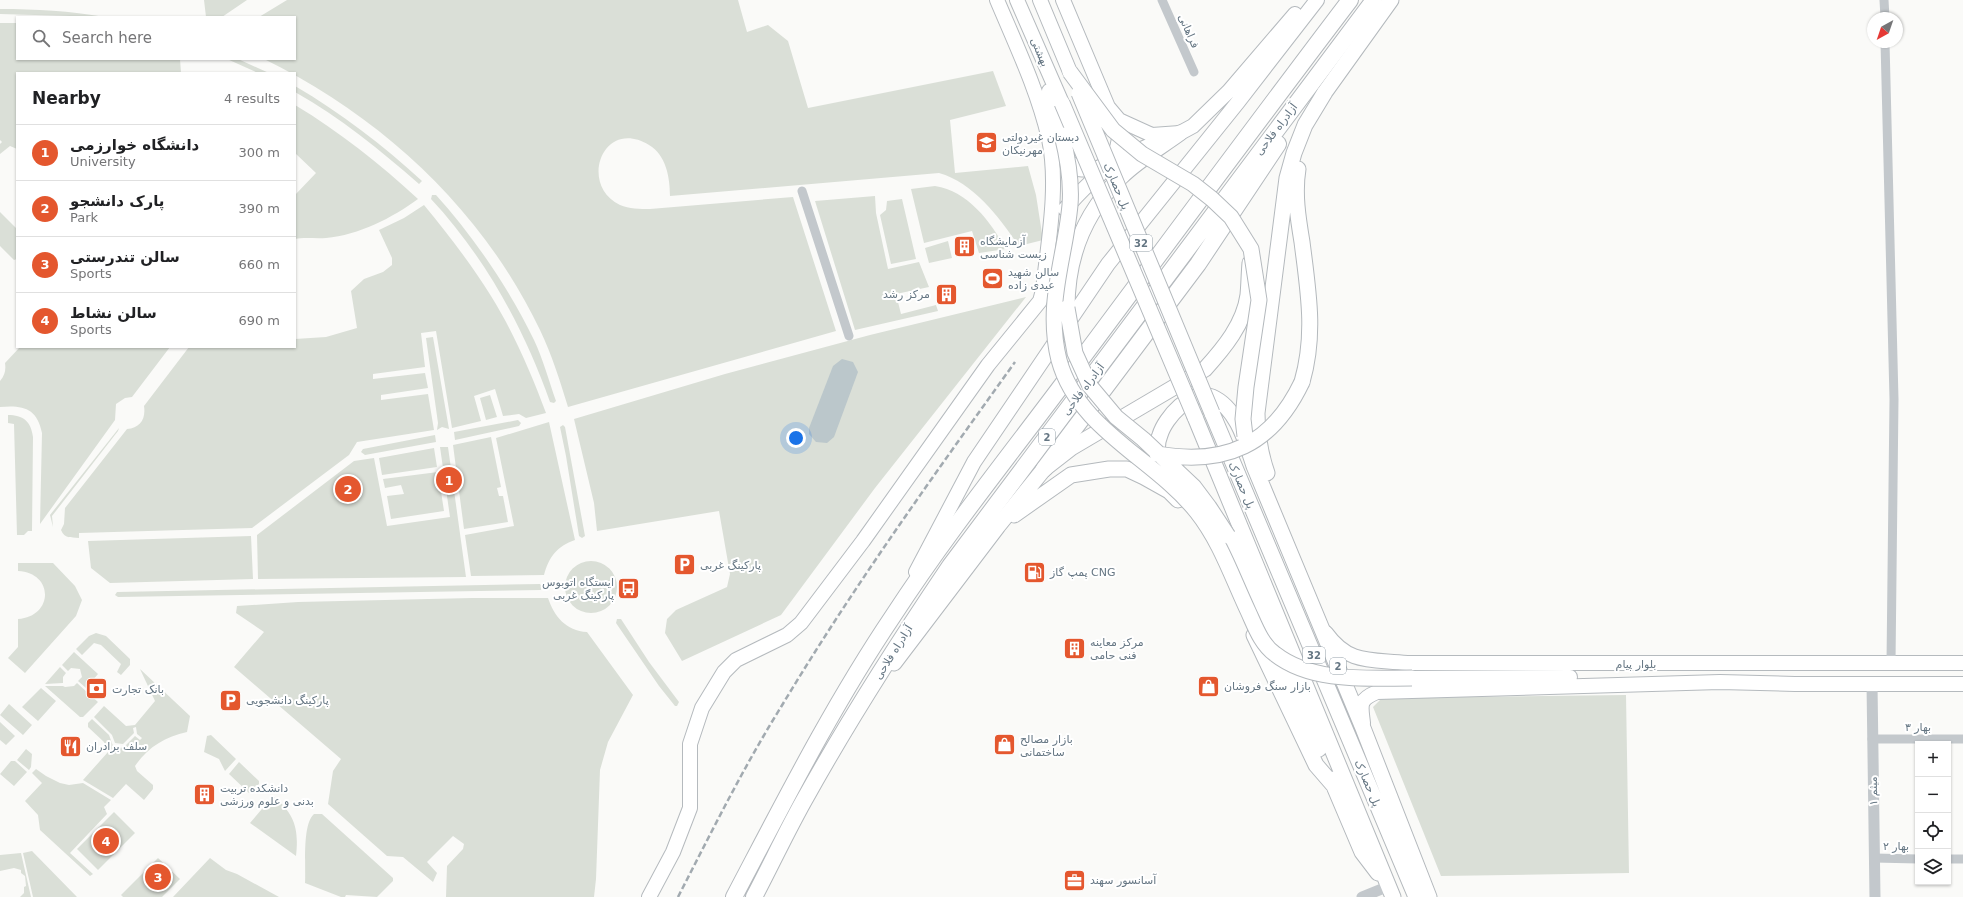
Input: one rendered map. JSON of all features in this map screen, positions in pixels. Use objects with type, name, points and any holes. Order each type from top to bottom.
[{"type":"highway","name":"آزادراه فلاحی","points":[[734,897],[799,774],[892,616],[1002,462],[1350,0]]},
{"type":"highway","points":[[854,717],[998,526],[1044,469],[1198,264],[1269,157],[1348,47],[1375,0]]},
{"type":"highway","name":"آزادراه فلاحی","points":[[754,897],[806,796],[909,626],[950,566],[1375,0]]},
{"type":"highway","points":[[1274,515],[1273,492],[1262,458],[1257,432],[1257,413],[1287,178],[1294,153],[1305,125],[1325,92],[1391,0]]},
{"type":"highway","points":[[1070,72],[1114,130],[1142,154],[1193,184],[1212,199],[1231,218],[1251,249],[1259,300],[1246,387],[1243,419],[1244,436]]},
{"type":"highway","name":"پل حصارک","points":[[1070,72],[1416,897]]},
{"type":"highway","name":"پل حصارک","points":[[1062,103],[1195,417],[1391,892]]},
{"type":"highway","points":[[1118,441],[1148,452],[1172,457],[1202,457],[1237,450],[1257,440],[1275,424],[1293,401],[1302,382],[1310,351],[1311,319],[1297,205],[1296,181],[1305,125]]},
{"type":"highway","points":[[1180,133],[1122,176],[1099,200],[1087,219],[1079,238],[1070,272],[1067,308],[1075,353],[1090,386],[1116,417],[1143,439],[1194,487],[1228,536],[1362,852],[1391,892]]},
{"type":"highway","points":[[1056,138],[1070,171],[1070,194],[1066,231],[1054,297],[1053,322],[1059,361],[1072,389],[1088,412],[1118,441],[1184,497],[1205,522],[1223,555],[1260,637],[1274,654],[1292,664],[1321,673],[1352,678],[1412,678]]},
{"type":"highway","points":[[1044,469],[1083,441],[1205,370],[1230,341],[1240,320],[1248,296],[1251,249]]},
{"type":"highway","points":[[1169,491],[1160,471],[1157,450],[1160,435],[1167,422],[1184,402],[1201,396],[1211,396],[1229,411],[1244,436]]},
{"type":"highway","name":"2","points":[[1244,436],[1254,466],[1363,728],[1429,897]]},
{"type":"highway","points":[[998,526],[1071,475],[1109,468],[1127,469],[1169,491],[1187,508],[1200,525],[1316,765],[1335,788]]},
{"type":"main road","points":[[649,897],[673,852],[690,808],[690,744],[702,708],[715,684],[736,660],[787,635],[801,622],[863,541],[988,365],[1040,301],[1043,290],[1049,233],[1056,138],[1037,98],[997,0]]},
{"type":"main road","name":"بهشتى","points":[[1017,0],[1062,103]]},
{"type":"main road","name":"بهشتى","points":[[1040,0],[1070,72]]},
{"type":"main road","points":[[1063,0],[1108,107],[1119,120],[1152,135],[1180,133]]},
{"type":"main road","points":[[1049,233],[1066,208],[1100,172],[1127,154],[1180,133],[1193,126],[1229,91],[1301,6],[1310,0]]},
{"type":"main road","points":[[892,616],[974,462],[1036,368],[1108,264],[1238,102],[1317,0]]},
{"type":"main road","points":[[1037,46],[1059,153],[1078,169],[1098,169],[1111,159],[1119,147],[1119,120]]},
{"type":"main road","name":"بلوار پیام","points":[[1322,628],[1334,644],[1343,652],[1351,656],[1373,660],[1407,663],[1963,663]]},
{"type":"main road","points":[[1363,728],[1361,705],[1363,699],[1377,692],[1382,684],[1384,675],[1380,666],[1373,660]]},
{"type":"main road","points":[[1405,691],[1397,685],[1395,676],[1399,668],[1407,663]]},
{"type":"main road","points":[[1412,678],[1673,676],[1720,682]]},
{"type":"main road","name":"بلوار پیام","points":[[1377,692],[1720,682],[1963,684]]},
{"type":"street","name":"فراهانی","points":[[1162,0],[1194,72]]},
{"type":"street","points":[[1884,0],[1885,12]]},
{"type":"street","points":[[1885,48],[1894,399],[1892,664]]},
{"type":"street","points":[[802,191],[848,336]]},
{"type":"street","name":"میثم ۱","points":[[1872,684],[1875,897]]},
{"type":"street","name":"بهار ۳","points":[[1872,739],[1915,741]]},
{"type":"street","name":"بهار ۳","points":[[1941,741],[1963,739]]},
{"type":"street","name":"بهار ۲","points":[[1874,858],[1915,858]]},
{"type":"street","points":[[1951,859],[1963,859]]},
{"type":"street","points":[[1362,897],[1391,892]]},
{"type":"shaded area","points":[[204,0],[247,0],[223,16],[206,16]]},
{"type":"shaded area","points":[[287,0],[738,0],[747,32],[768,25],[788,41],[808,108],[993,71],[1006,106],[950,120],[955,173],[1028,166],[1036,195],[1043,240],[1019,246],[985,202],[952,178],[939,173],[670,196],[666,167],[655,149],[633,139],[619,140],[609,146],[602,157],[599,170],[600,183],[607,196],[623,206],[650,209],[793,197],[836,331],[568,407],[556,368],[540,330],[516,286],[489,245],[458,206],[424,171],[388,138],[349,109],[296,76],[296,72],[288,72],[266,60],[296,60],[296,16],[261,16]]},
{"type":"shaded area","points":[[0,9],[27,9],[98,16],[70,16],[0,14]]},
{"type":"shaded area","points":[[0,23],[16,23],[16,60],[180,60],[181,72],[16,72],[16,149],[10,146],[0,154],[0,144],[2,142],[0,140]]},
{"type":"shaded area","points":[[229,60],[240,60],[267,72],[256,72]]},
{"type":"shaded area","points":[[296,87],[329,107],[361,130],[422,181],[419,184],[360,135],[296,93]]},
{"type":"shaded area","points":[[296,106],[328,126],[359,149],[418,199],[386,219],[351,233],[326,238],[296,239],[296,194],[316,173],[296,154]]},
{"type":"shaded area","points":[[935,186],[958,194],[968,201],[993,228],[1006,249],[979,253],[972,231],[924,243],[911,189]]},
{"type":"shaded area","points":[[432,195],[436,195],[464,228],[490,264],[514,302],[534,340],[540,355],[556,401],[554,403],[550,402],[528,347],[501,294],[469,245],[451,221],[431,199]]},
{"type":"shaded area","points":[[875,196],[876,213],[888,269],[919,262],[929,287],[896,294],[901,314],[936,305],[938,311],[855,330],[815,201]]},
{"type":"shaded area","points":[[902,199],[916,259],[891,264],[880,215],[886,210],[887,201]]},
{"type":"shaded area","points":[[424,205],[467,261],[507,324],[522,353],[546,413],[526,418],[519,414],[503,416],[495,389],[474,396],[481,421],[452,428],[436,331],[421,333],[425,367],[373,374],[373,379],[425,373],[428,388],[381,395],[381,400],[428,394],[434,430],[357,442],[349,455],[252,528],[79,533],[79,538],[64,535],[61,530],[64,524],[65,508],[127,429],[139,425],[143,419],[144,406],[188,348],[296,348],[296,339],[326,337],[357,328],[351,291],[364,279],[383,272],[392,265],[392,258],[379,230],[404,218]]},
{"type":"shaded area","points":[[0,212],[16,228],[16,259],[14,260],[0,246]]},
{"type":"shaded area","points":[[948,241],[952,258],[929,263],[925,248]]},
{"type":"shaded area","points":[[1026,297],[875,488],[781,615],[682,661],[665,633],[667,619],[676,610],[727,587],[730,574],[719,511],[597,531],[594,503],[574,419],[725,374],[870,335]]},
{"type":"shaded area","points":[[433,337],[449,429],[442,427],[437,430],[438,423],[426,338]]},
{"type":"shaded area","points":[[19,348],[169,348],[132,397],[125,398],[116,404],[115,420],[40,524],[42,433],[37,418],[33,413],[22,408],[0,407],[0,381],[5,372],[5,363]]},
{"type":"shaded area","points":[[842,359],[853,362],[858,372],[834,437],[827,443],[816,442],[809,434],[809,428],[833,366]]},
{"type":"shaded area","points":[[490,395],[497,417],[486,420],[480,398]]},
{"type":"shaded area","points":[[8,415],[18,416],[25,420],[32,431],[33,437],[32,531],[28,531],[24,535],[17,535],[14,424],[8,423]]},
{"type":"shaded area","points":[[518,420],[521,423],[519,426],[455,440],[454,432]]},
{"type":"shaded area","points":[[549,422],[575,540],[563,545],[555,553],[548,563],[544,575],[471,576],[465,535],[514,526],[496,438]]},
{"type":"shaded area","points":[[563,425],[565,427],[585,536],[582,538],[579,536],[560,427]]},
{"type":"shaded area","points":[[119,428],[52,516],[53,527],[50,515]]},
{"type":"shaded area","points":[[435,435],[436,442],[365,455],[361,452],[363,449]]},
{"type":"shaded area","points":[[491,437],[501,487],[497,488],[499,496],[503,496],[508,522],[464,529],[453,445]]},
{"type":"shaded area","points":[[440,447],[448,447],[466,577],[258,579],[257,535],[354,461],[374,458],[387,526],[450,517]]},
{"type":"shaded area","points":[[434,448],[437,467],[382,475],[379,458]]},
{"type":"shaded area","points":[[438,472],[444,511],[391,519],[387,496],[404,494],[401,485],[385,488],[383,479]]},
{"type":"shaded area","points":[[251,536],[253,579],[110,583],[91,568],[88,541]]},
{"type":"shaded area","points":[[591,561],[601,563],[609,569],[615,577],[617,587],[615,597],[609,605],[601,611],[591,613],[581,611],[573,605],[567,597],[565,587],[567,577],[573,569],[581,563]]},
{"type":"shaded area","points":[[18,563],[53,563],[75,586],[82,600],[76,616],[25,673],[8,658],[18,647],[18,619],[30,616],[38,611],[43,603],[45,595],[39,579],[30,574],[18,571]]},
{"type":"shaded area","points":[[540,584],[542,587],[541,590],[118,597],[115,595],[117,592]]},
{"type":"shaded area","points":[[472,598],[548,598],[557,616],[567,626],[587,632],[633,695],[608,742],[600,770],[594,897],[446,897],[447,866],[463,849],[464,844],[453,836],[427,862],[437,873],[433,882],[403,857],[387,856],[328,804],[333,771],[341,759],[234,667],[264,632],[236,613],[237,606],[298,602]]},
{"type":"shaded area","points":[[617,619],[621,619],[649,662],[679,702],[677,706],[675,706],[659,686],[616,623]]},
{"type":"shaded area","points":[[96,633],[106,636],[130,659],[130,665],[121,675],[117,672],[121,664],[101,645],[94,643],[82,655],[76,649],[89,636]]},
{"type":"shaded area","points":[[74,652],[98,674],[86,688],[78,681],[82,677],[80,669],[71,668],[68,671],[62,665]]},
{"type":"shaded area","points":[[60,667],[66,673],[63,677],[63,683],[45,684]]},
{"type":"shaded area","points":[[140,669],[190,716],[187,732],[164,740],[151,748],[135,766],[137,771],[153,785],[153,789],[144,800],[126,784],[113,798],[83,780],[108,752],[104,742],[88,727],[88,723],[92,719],[109,735],[113,746],[123,748],[129,752],[130,750],[125,746],[135,736],[140,740],[142,738],[137,734],[136,727],[133,728],[134,733],[123,744],[115,743],[112,735],[94,717],[104,706],[126,726],[135,725],[155,701]]},
{"type":"shaded area","points":[[77,683],[98,702],[83,717],[80,717],[45,686],[65,687],[74,686]]},
{"type":"shaded area","points":[[41,688],[56,701],[38,721],[22,707]]},
{"type":"shaded area","points":[[1626,695],[1629,873],[1441,876],[1373,707],[1382,698]]},
{"type":"shaded area","points":[[9,704],[32,725],[23,735],[0,715]]},
{"type":"shaded area","points":[[0,722],[15,736],[6,745],[0,740]]},
{"type":"shaded area","points":[[211,735],[236,759],[225,771],[219,759],[204,752],[207,736]]},
{"type":"shaded area","points":[[26,749],[32,754],[31,767],[29,770],[17,760]]},
{"type":"shaded area","points":[[11,761],[15,761],[27,772],[14,786],[0,774]]},
{"type":"shaded area","points":[[239,762],[259,781],[259,784],[249,793],[229,774]]},
{"type":"shaded area","points":[[36,769],[60,783],[69,785],[83,783],[111,800],[104,807],[107,814],[70,853],[93,874],[90,876],[40,830],[38,815],[25,801],[42,783],[32,773]]},
{"type":"shaded area","points":[[273,796],[286,809],[294,823],[297,838],[296,856],[250,823]]},
{"type":"shaded area","points":[[114,812],[135,833],[98,870],[77,849]]},
{"type":"shaded area","points":[[314,814],[322,814],[393,878],[393,881],[377,897],[346,895],[345,897],[341,897],[305,883],[306,836],[310,819]]},
{"type":"shaded area","points":[[32,851],[77,897],[33,897],[23,853]]},
{"type":"shaded area","points":[[21,853],[31,897],[20,897],[24,893],[24,887],[26,886],[25,876],[21,873],[21,870],[14,868],[0,871],[0,855]]},
{"type":"shaded area","points":[[158,858],[180,879],[162,897],[123,897],[121,895]]},
{"type":"shaded area","points":[[210,858],[226,870],[237,874],[279,897],[173,897]]},
{"type":"railway","points":[[678,897],[754,753],[808,662],[865,575],[1015,362]]},
{"type":"place","name":"دبستان غیردولتی مهرنیکان","points":[[986,143]]},
{"type":"place","name":"آزمایشگاه زیست شناسی","points":[[964,247]]},
{"type":"place","name":"سالن شهید عیدی زاده","points":[[993,278]]},
{"type":"place","name":"مرکز رشد","points":[[946,294]]},
{"type":"place","name":"دانشگاه خوارزمی","points":[[449,480]]},
{"type":"place","name":"پارک دانشجو","points":[[348,489]]},
{"type":"place","name":"پارکینگ غربی","points":[[684,565]]},
{"type":"place","name":"پمپ گاز CNG","points":[[1035,572]]},
{"type":"place","name":"ایستگاه اتوبوس پارکینگ غربی","points":[[629,588]]},
{"type":"place","name":"مرکز معاینه فنی حامی","points":[[1075,648]]},
{"type":"place","name":"بازار سنگ فروشان","points":[[1208,686]]},
{"type":"place","name":"بانک تجارت","points":[[97,689]]},
{"type":"place","name":"پارکینگ دانشجویی","points":[[231,700]]},
{"type":"place","name":"بازار مصالح ساختمانی","points":[[1004,745]]},
{"type":"place","name":"سلف برادران","points":[[70,746]]},
{"type":"place","name":"دانشکده تربیت بدنی و علوم ورزشی","points":[[204,794]]},
{"type":"place","name":"سالن نشاط","points":[[106,841]]},
{"type":"place","name":"سالن تندرستی","points":[[158,877]]},
{"type":"place","name":"آسانسور سهند","points":[[1075,880]]}]
